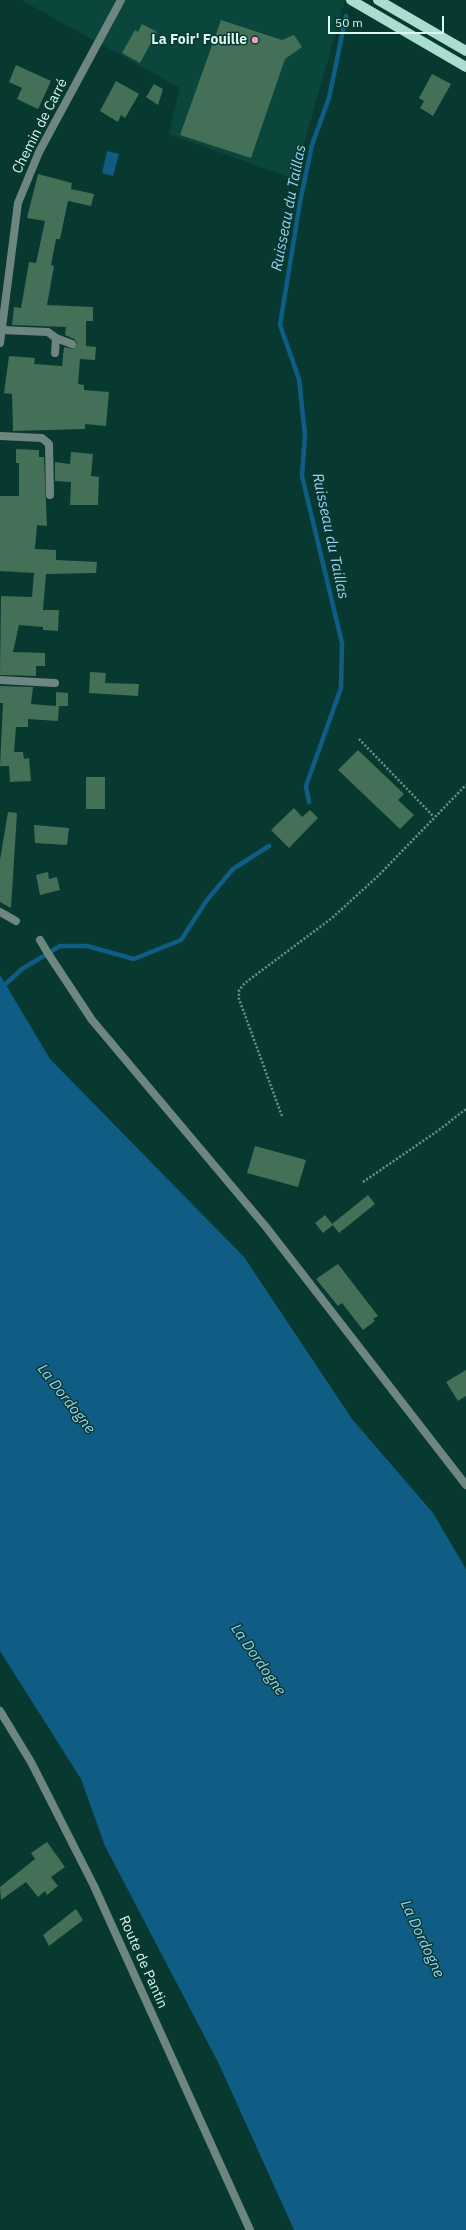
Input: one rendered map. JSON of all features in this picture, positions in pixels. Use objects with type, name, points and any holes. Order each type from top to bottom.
[{"type":"main road","points":[[351,0],[466,67]]},
{"type":"main road","points":[[378,0],[466,51]]},
{"type":"street","name":"Chemin de Carré","points":[[0,343],[18,203],[39,152],[121,0]]},
{"type":"street","points":[[2,330],[48,332],[56,338],[72,344]]},
{"type":"street","points":[[55,353],[56,338]]},
{"type":"street","points":[[0,436],[42,438],[49,444],[50,495]]},
{"type":"street","points":[[0,680],[55,683]]},
{"type":"street","points":[[0,912],[16,921]]},
{"type":"street","points":[[40,940],[92,1020],[266,1227],[466,1485]]},
{"type":"street","name":"Route de Pantin","points":[[0,1711],[32,1762],[94,1886],[250,2230]]},
{"type":"path","points":[[359,739],[434,817]]},
{"type":"path","points":[[282,1116],[239,999],[239,990],[245,983],[338,912],[378,876],[466,785]]},
{"type":"path","points":[[363,1182],[439,1130],[466,1108]]},
{"type":"shaded area","points":[[21,0],[345,0],[305,140],[297,180],[169,134],[180,88]]},
{"type":"water","points":[[107,151],[119,154],[113,176],[102,173]]},
{"type":"water","name":"La Dordogne","points":[[0,975],[50,1059],[244,1257],[352,1419],[433,1513],[466,1569],[466,2230],[294,2230],[219,2064],[105,1846],[81,1779],[0,1651]]},
{"type":"building","points":[[221,20],[282,40],[294,35],[302,47],[285,59],[251,158],[180,135]]},
{"type":"building","points":[[142,24],[157,32],[140,63],[122,53],[135,30],[138,32]]},
{"type":"building","points":[[16,65],[51,81],[38,109],[17,99],[22,88],[9,82]]},
{"type":"building","points":[[432,74],[451,84],[433,116],[420,108],[424,101],[419,98]]},
{"type":"building","points":[[116,81],[139,94],[125,118],[121,115],[118,122],[100,111]]},
{"type":"building","points":[[154,84],[163,89],[158,105],[146,97]]},
{"type":"building","points":[[38,174],[72,183],[71,189],[94,194],[91,206],[68,201],[60,239],[56,239],[51,265],[54,266],[47,305],[93,307],[93,321],[86,321],[86,346],[96,347],[95,360],[80,359],[78,384],[84,385],[84,390],[109,392],[106,426],[85,424],[85,429],[13,431],[12,394],[4,393],[9,356],[35,358],[34,364],[62,366],[64,347],[73,349],[77,343],[74,339],[65,335],[66,327],[12,325],[14,307],[21,308],[29,262],[36,263],[45,221],[27,218]]},
{"type":"building","points":[[16,449],[39,450],[39,457],[44,457],[47,526],[37,525],[35,549],[56,550],[56,560],[97,562],[96,573],[46,574],[43,610],[59,610],[58,631],[43,630],[43,627],[19,625],[13,652],[45,653],[45,666],[36,666],[36,676],[0,675],[1,596],[32,597],[34,573],[0,571],[0,496],[19,496],[19,463],[16,463]]},
{"type":"building","points":[[71,452],[93,454],[91,476],[99,477],[98,505],[70,505],[71,482],[55,481],[55,462],[70,464]]},
{"type":"building","points":[[90,672],[106,673],[105,683],[139,684],[138,696],[89,693]]},
{"type":"building","points":[[0,686],[33,687],[31,704],[56,706],[56,692],[68,693],[68,706],[59,706],[58,721],[28,719],[28,727],[16,727],[14,752],[23,752],[24,759],[29,758],[31,781],[10,782],[9,766],[0,766],[3,703],[0,703]]},
{"type":"building","points":[[358,750],[404,794],[398,800],[414,815],[400,829],[338,770]]},
{"type":"building","points":[[86,777],[105,777],[105,809],[86,809]]},
{"type":"building","points":[[294,808],[302,817],[310,810],[318,818],[289,848],[271,830]]},
{"type":"building","points":[[8,812],[17,813],[11,908],[0,902],[0,860]]},
{"type":"building","points":[[34,825],[69,828],[67,845],[35,843]]},
{"type":"building","points":[[48,872],[49,879],[57,877],[60,890],[40,895],[36,875]]},
{"type":"building","points":[[255,1146],[306,1160],[298,1187],[247,1173]]},
{"type":"building","points":[[368,1195],[375,1204],[339,1233],[332,1224]]},
{"type":"building","points":[[325,1215],[333,1225],[323,1233],[315,1223]]},
{"type":"building","points":[[338,1264],[378,1316],[373,1319],[375,1321],[363,1330],[342,1303],[338,1306],[316,1279]]},
{"type":"building","points":[[466,1370],[466,1396],[458,1401],[446,1382]]},
{"type":"building","points":[[47,1842],[65,1867],[51,1877],[58,1886],[47,1895],[45,1891],[38,1897],[26,1882],[1,1900],[0,1887],[35,1859],[31,1853]]},
{"type":"building","points":[[76,1909],[83,1920],[49,1946],[43,1935]]},
{"type":"waterway","name":"Ruisseau du Taillas","points":[[309,802],[306,786],[341,688],[342,643],[302,476],[305,435],[299,379],[280,325],[300,202],[312,145],[329,98],[346,16]]},
{"type":"waterway","name":"Ruisseau du Taillas","points":[[0,989],[22,969],[60,946],[87,946],[134,959],[181,940],[207,900],[233,869],[269,846]]},
{"type":"place","name":"La Foir' Fouille","points":[[255,40]]}]
